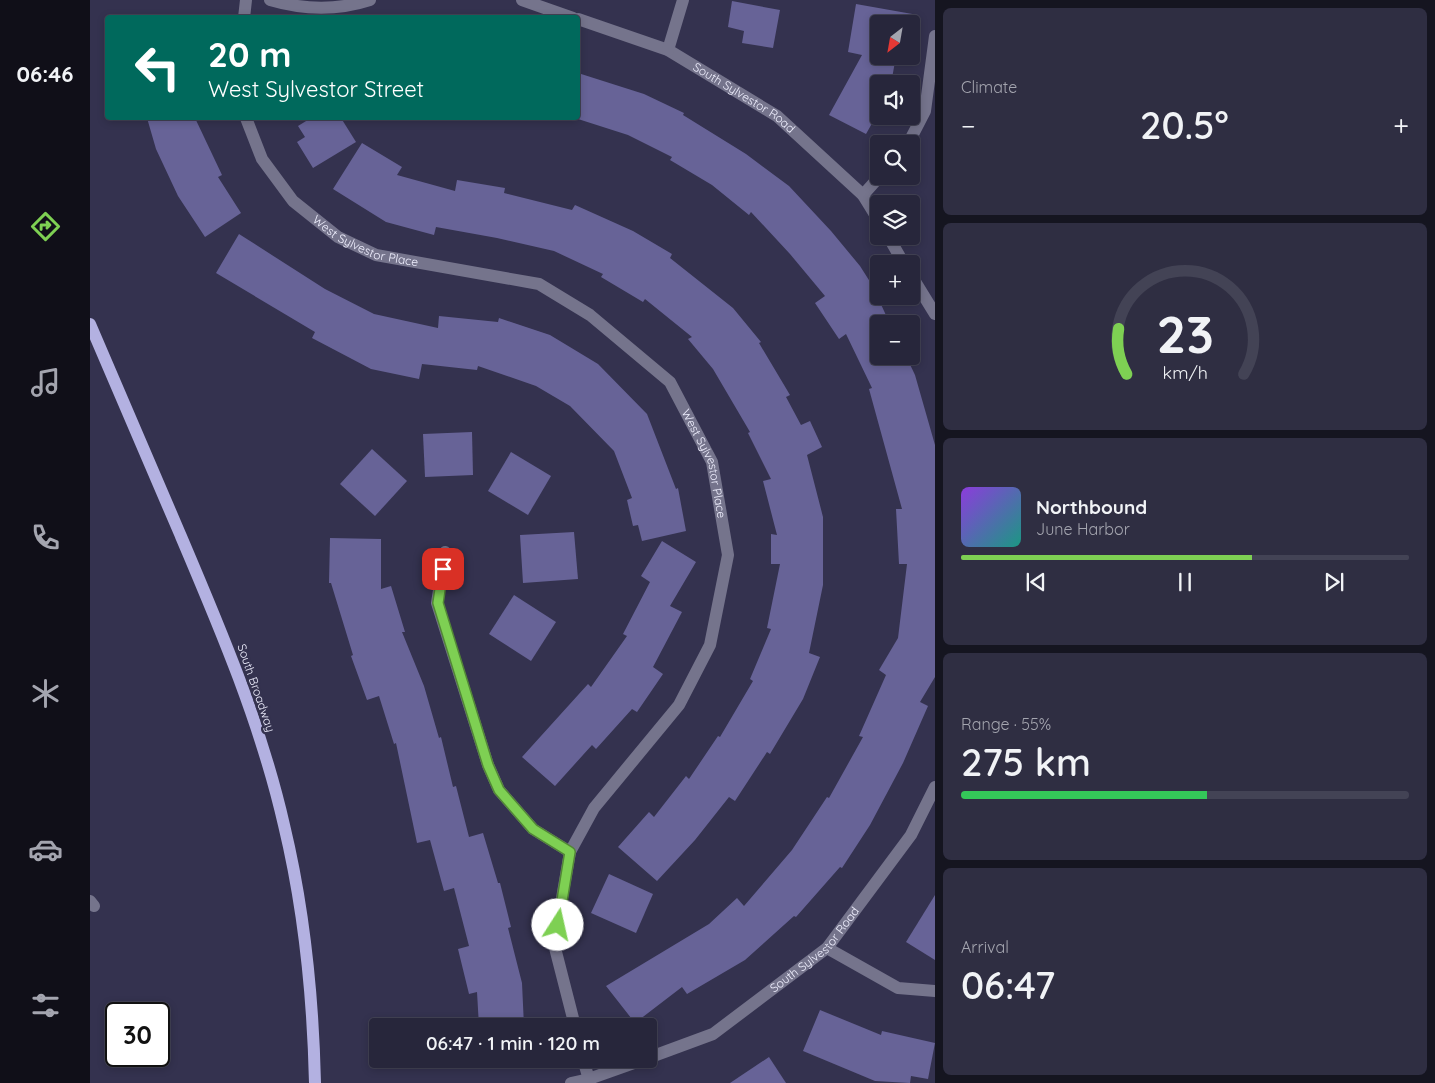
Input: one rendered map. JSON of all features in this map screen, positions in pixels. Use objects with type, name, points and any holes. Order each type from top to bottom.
[{"type":"main road","name":"South Broadway","points":[[90,324],[219,624],[252,717],[284,824],[300,914],[314,1026],[315,1083]]},
{"type":"street","points":[[244,15],[246,0]]},
{"type":"street","points":[[270,0],[298,8],[350,6],[370,0]]},
{"type":"street","points":[[522,0],[564,15]]},
{"type":"street","points":[[668,50],[683,0]]},
{"type":"street","name":"South Sylvestor Road","points":[[580,20],[668,50],[777,116],[863,195],[870,206]]},
{"type":"street","points":[[913,135],[925,111],[935,36]]},
{"type":"street","name":"West Sylvestor Place","points":[[247,120],[262,159],[293,201],[338,237],[376,255],[539,284],[590,315],[670,382],[712,462],[728,554],[710,645],[679,705],[594,808],[570,852],[554,944],[573,1018]]},
{"type":"street","points":[[863,195],[872,185]]},
{"type":"street","points":[[920,290],[935,314]]},
{"type":"street","points":[[445,552],[438,603],[488,765],[499,790],[533,829],[570,852]]},
{"type":"street","name":"South Sylvestor Road","points":[[657,1054],[713,1034],[827,948],[911,835],[935,787]]},
{"type":"street","points":[[827,948],[898,988],[935,991]]},
{"type":"street","points":[[586,1068],[589,1081]]},
{"type":"street","name":"South Sylvestor Road","points":[[571,1083],[589,1081],[621,1068]]},
{"type":"building","points":[[732,1],[780,10],[773,48],[742,43],[744,31],[728,27]]},
{"type":"building","points":[[856,4],[918,15],[870,15],[870,65],[894,65],[893,75],[870,75],[871,125],[866,134],[829,115],[862,55],[848,52]]},
{"type":"building","points":[[580,74],[644,94],[684,113],[683,115],[746,154],[789,186],[831,231],[860,266],[870,282],[870,305],[881,305],[886,315],[870,315],[870,365],[910,365],[915,375],[935,445],[935,677],[920,702],[928,706],[903,763],[870,825],[842,868],[840,867],[796,917],[794,916],[745,960],[687,994],[682,987],[642,1018],[631,1018],[606,986],[709,924],[737,898],[744,906],[792,850],[827,797],[829,798],[863,737],[859,736],[886,675],[879,670],[898,638],[907,564],[899,564],[896,509],[902,509],[869,389],[872,388],[846,334],[839,339],[815,303],[825,296],[790,254],[751,212],[749,215],[712,185],[670,160],[672,157],[628,135],[580,120]]},
{"type":"building","points":[[148,120],[196,120],[222,175],[218,177],[241,213],[205,237],[178,196],[156,149]]},
{"type":"building","points":[[308,120],[342,120],[356,142],[313,168],[297,142],[305,137],[298,126]]},
{"type":"building","points":[[362,143],[402,167],[397,175],[455,191],[457,180],[505,188],[504,193],[572,210],[575,205],[633,231],[672,254],[670,258],[733,308],[761,342],[759,343],[790,395],[786,397],[801,425],[810,421],[822,447],[807,455],[823,517],[823,585],[809,653],[820,657],[803,699],[770,754],[767,752],[735,801],[729,797],[695,840],[657,881],[618,847],[649,812],[654,817],[686,776],[689,779],[718,736],[720,737],[753,681],[750,679],[771,629],[767,628],[780,564],[771,564],[771,534],[777,535],[763,481],[771,479],[748,433],[750,432],[713,369],[688,339],[692,337],[645,299],[643,302],[601,277],[603,274],[554,251],[436,227],[434,235],[386,222],[333,189]]},
{"type":"building","points":[[239,234],[325,289],[374,314],[438,328],[439,316],[498,322],[499,318],[550,335],[598,364],[647,414],[676,489],[678,488],[686,531],[642,541],[638,525],[633,526],[627,500],[632,498],[614,451],[570,406],[536,386],[478,366],[477,370],[422,364],[419,379],[371,369],[312,338],[315,332],[216,273]]},
{"type":"building","points":[[472,432],[473,475],[425,477],[423,434]]},
{"type":"building","points":[[372,449],[407,481],[375,516],[340,484]]},
{"type":"building","points":[[511,452],[551,476],[528,515],[488,491]]},
{"type":"building","points":[[574,532],[578,579],[523,583],[520,535]]},
{"type":"building","points":[[330,538],[381,539],[381,589],[391,586],[405,632],[402,632],[424,686],[439,738],[441,737],[453,787],[456,786],[469,837],[483,833],[498,883],[500,883],[511,927],[508,928],[522,983],[524,1018],[479,1018],[477,992],[469,994],[458,949],[469,946],[454,888],[444,891],[430,840],[417,843],[396,743],[394,744],[379,696],[367,700],[351,656],[353,655],[331,583],[329,583]]},
{"type":"building","points":[[662,541],[696,562],[670,606],[682,612],[653,667],[663,674],[637,712],[632,709],[596,749],[592,745],[555,786],[522,757],[588,684],[591,687],[627,636],[623,634],[650,582],[641,576]]},
{"type":"building","points":[[514,595],[556,622],[531,661],[489,634]]},
{"type":"building","points":[[609,874],[653,894],[636,933],[591,913]]},
{"type":"building","points":[[935,895],[935,960],[906,942]]},
{"type":"building","points":[[820,1010],[881,1035],[882,1031],[935,1043],[928,1079],[911,1076],[910,1083],[875,1081],[803,1051]]},
{"type":"building","points":[[769,1057],[786,1083],[730,1083]]},
{"type":"route","points":[[443,569],[438,603],[488,765],[499,790],[533,829],[570,852],[558,925]]}]
